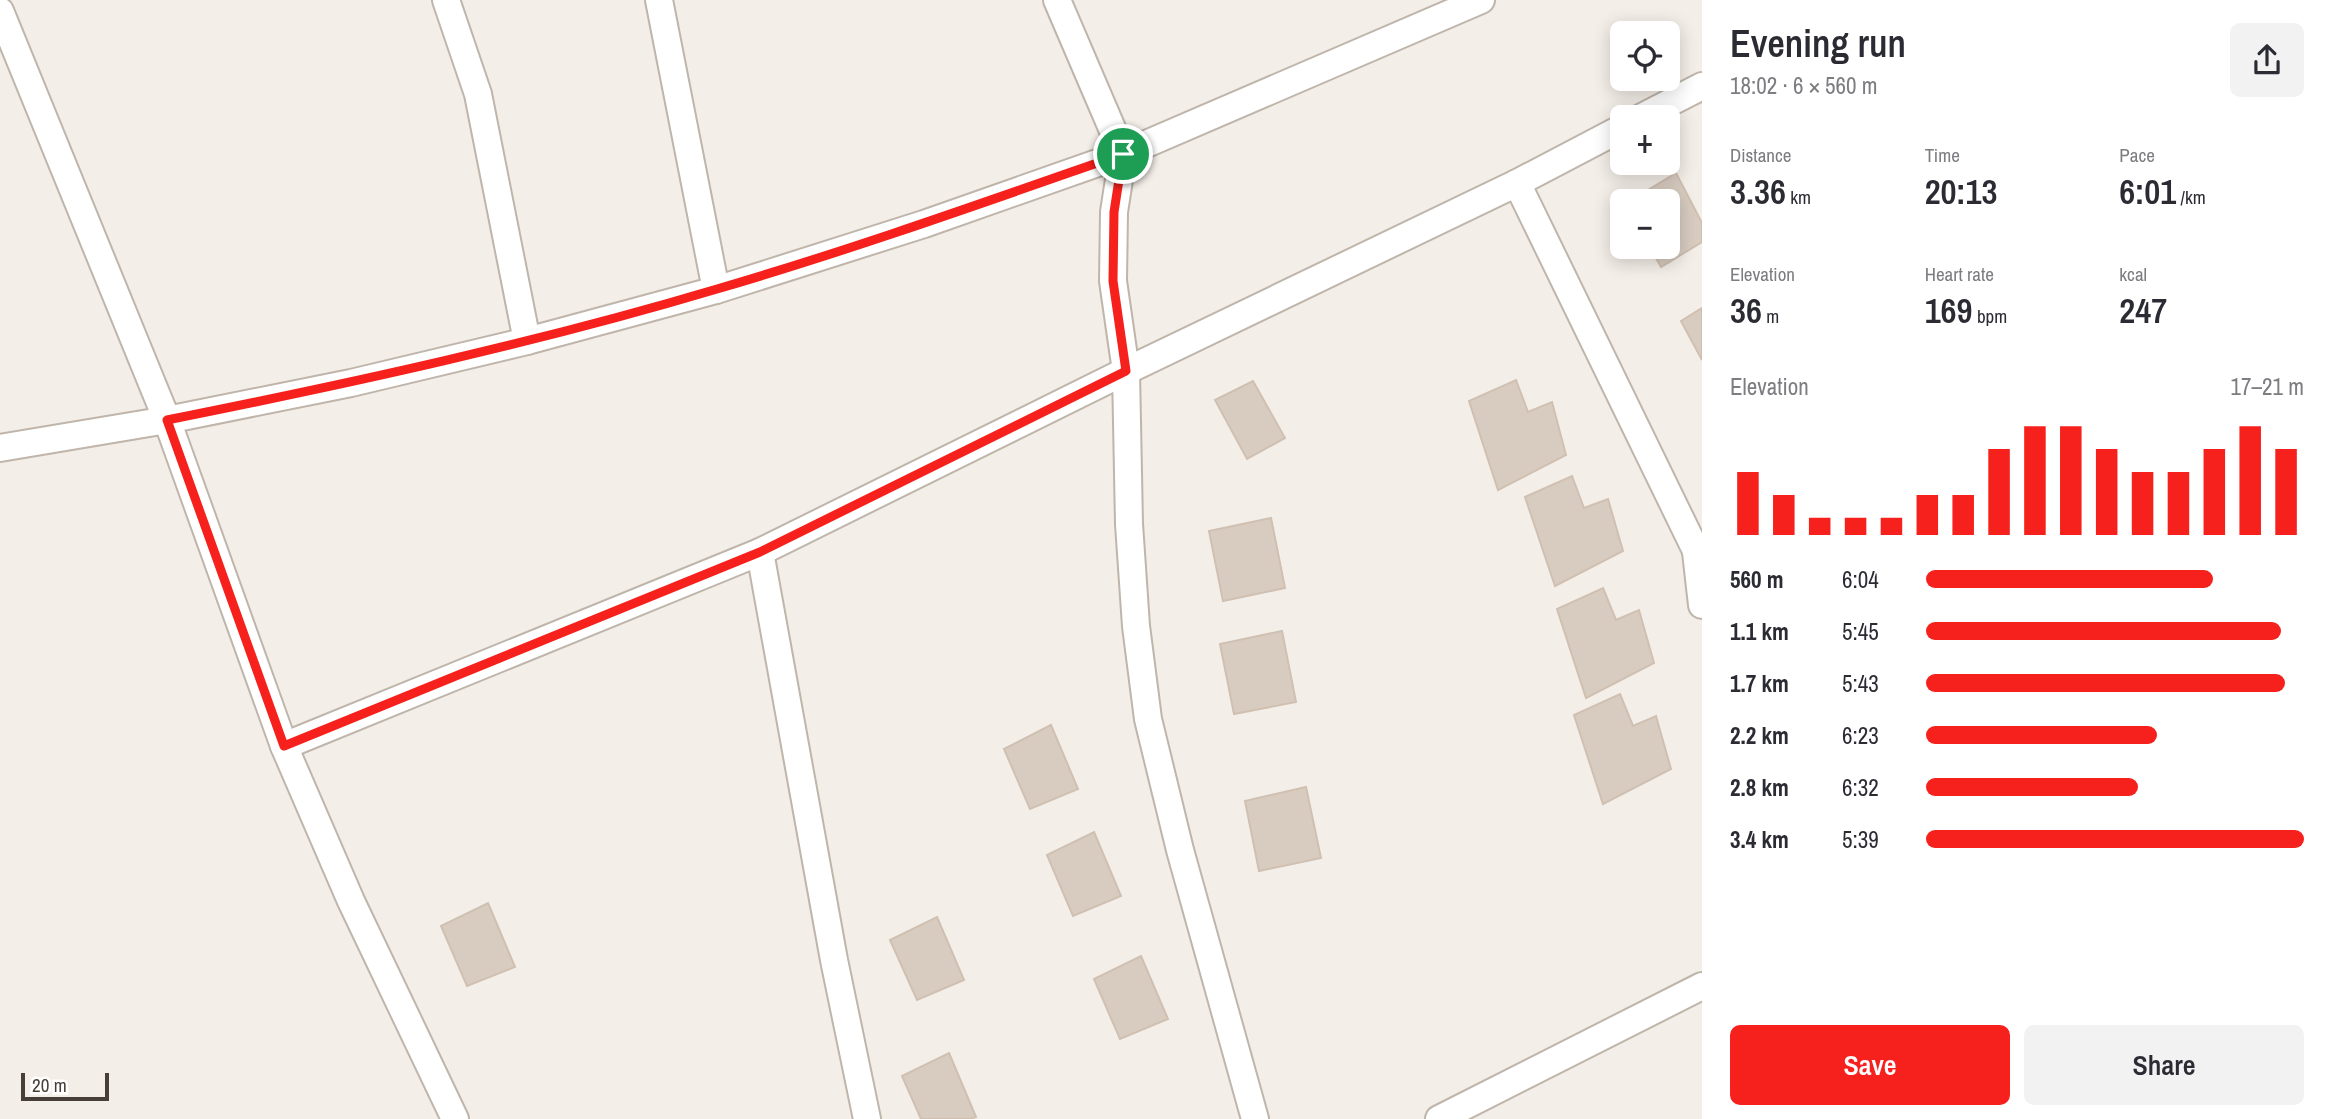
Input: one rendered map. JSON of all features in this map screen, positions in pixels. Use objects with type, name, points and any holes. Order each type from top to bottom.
[{"type":"street","points":[[446,0],[478,94],[527,341]]},
{"type":"street","points":[[659,0],[716,289]]},
{"type":"street","points":[[1057,0],[1123,154],[1114,212],[1113,281],[1126,371],[1129,524],[1135,614],[1148,719],[1180,850],[1255,1119]]},
{"type":"street","points":[[0,448],[167,420],[351,383],[527,341],[716,289],[924,224],[1123,154],[1444,8],[1481,0]]},
{"type":"street","points":[[0,11],[167,420],[284,746],[351,901],[455,1119]]},
{"type":"street","points":[[1665,105],[1702,86]]},
{"type":"street","points":[[284,746],[760,552],[1126,371],[1517,183],[1610,134]]},
{"type":"street","points":[[1517,183],[1699,558],[1702,605]]},
{"type":"street","points":[[760,552],[834,960],[867,1119]]},
{"type":"street","points":[[1439,1119],[1702,986]]},
{"type":"building","points":[[1677,175],[1702,223],[1702,242],[1680,255],[1680,189],[1650,189]]},
{"type":"building","points":[[1657,259],[1674,259],[1661,267]]},
{"type":"building","points":[[1702,308],[1702,360],[1681,321]]},
{"type":"building","points":[[1516,380],[1528,412],[1552,402],[1566,455],[1498,490],[1469,401]]},
{"type":"building","points":[[1253,381],[1285,438],[1247,459],[1215,400]]},
{"type":"building","points":[[1572,476],[1584,508],[1608,499],[1623,551],[1555,586],[1525,497]]},
{"type":"building","points":[[1271,518],[1285,588],[1223,601],[1209,531]]},
{"type":"building","points":[[1603,588],[1616,620],[1639,610],[1654,663],[1586,698],[1557,609]]},
{"type":"building","points":[[1282,631],[1296,702],[1234,714],[1220,644]]},
{"type":"building","points":[[1620,694],[1633,726],[1656,716],[1671,769],[1603,804],[1574,715]]},
{"type":"building","points":[[1051,725],[1078,789],[1030,809],[1004,749]]},
{"type":"building","points":[[1306,787],[1321,858],[1259,871],[1245,801]]},
{"type":"building","points":[[1094,832],[1121,896],[1073,916],[1047,855]]},
{"type":"building","points":[[488,903],[515,967],[467,986],[441,926]]},
{"type":"building","points":[[937,917],[964,980],[917,1000],[890,940]]},
{"type":"building","points":[[1141,956],[1168,1019],[1120,1039],[1094,979]]},
{"type":"building","points":[[949,1053],[976,1117],[921,1119],[902,1076]]},
{"type":"route","points":[[1123,154],[1114,212],[1113,281],[1126,371],[760,552],[284,746],[167,420],[351,383],[527,341],[716,289],[924,224],[1123,154]]}]
